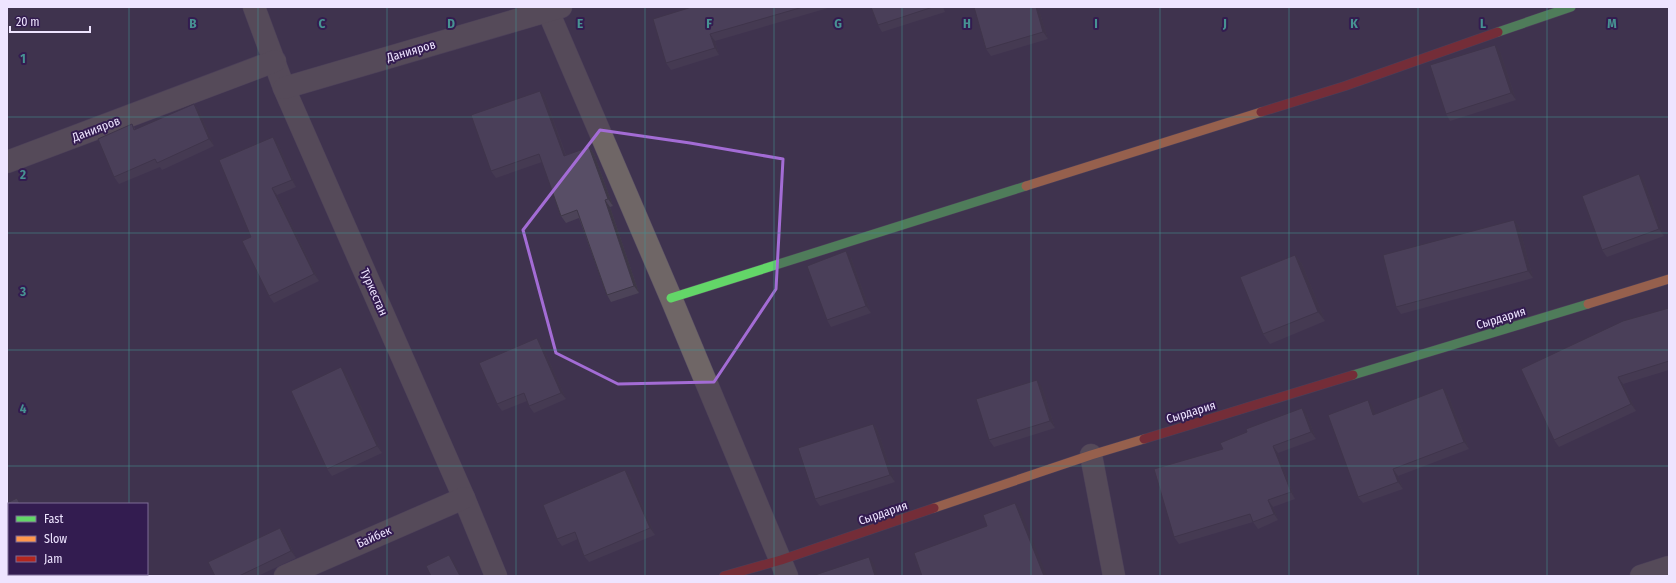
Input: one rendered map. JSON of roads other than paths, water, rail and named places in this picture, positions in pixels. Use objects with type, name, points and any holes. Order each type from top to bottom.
[{"type":"street","name":"Туркестан","points":[[254,7],[284,88],[464,498],[496,576]]},
{"type":"street","points":[[671,298],[1338,88],[1571,7]]},
{"type":"street","name":"Данияров","points":[[284,88],[555,9]]},
{"type":"street","points":[[555,9],[671,298],[784,568]]},
{"type":"street","name":"Данияров","points":[[7,162],[275,61]]},
{"type":"street","name":"Сырдария","points":[[724,576],[784,568],[1091,454],[1669,279]]},
{"type":"street","points":[[1091,454],[1114,576]]},
{"type":"street","name":"Байбек","points":[[285,576],[464,498]]},
{"type":"street","points":[[1641,576],[1669,567]]}]
